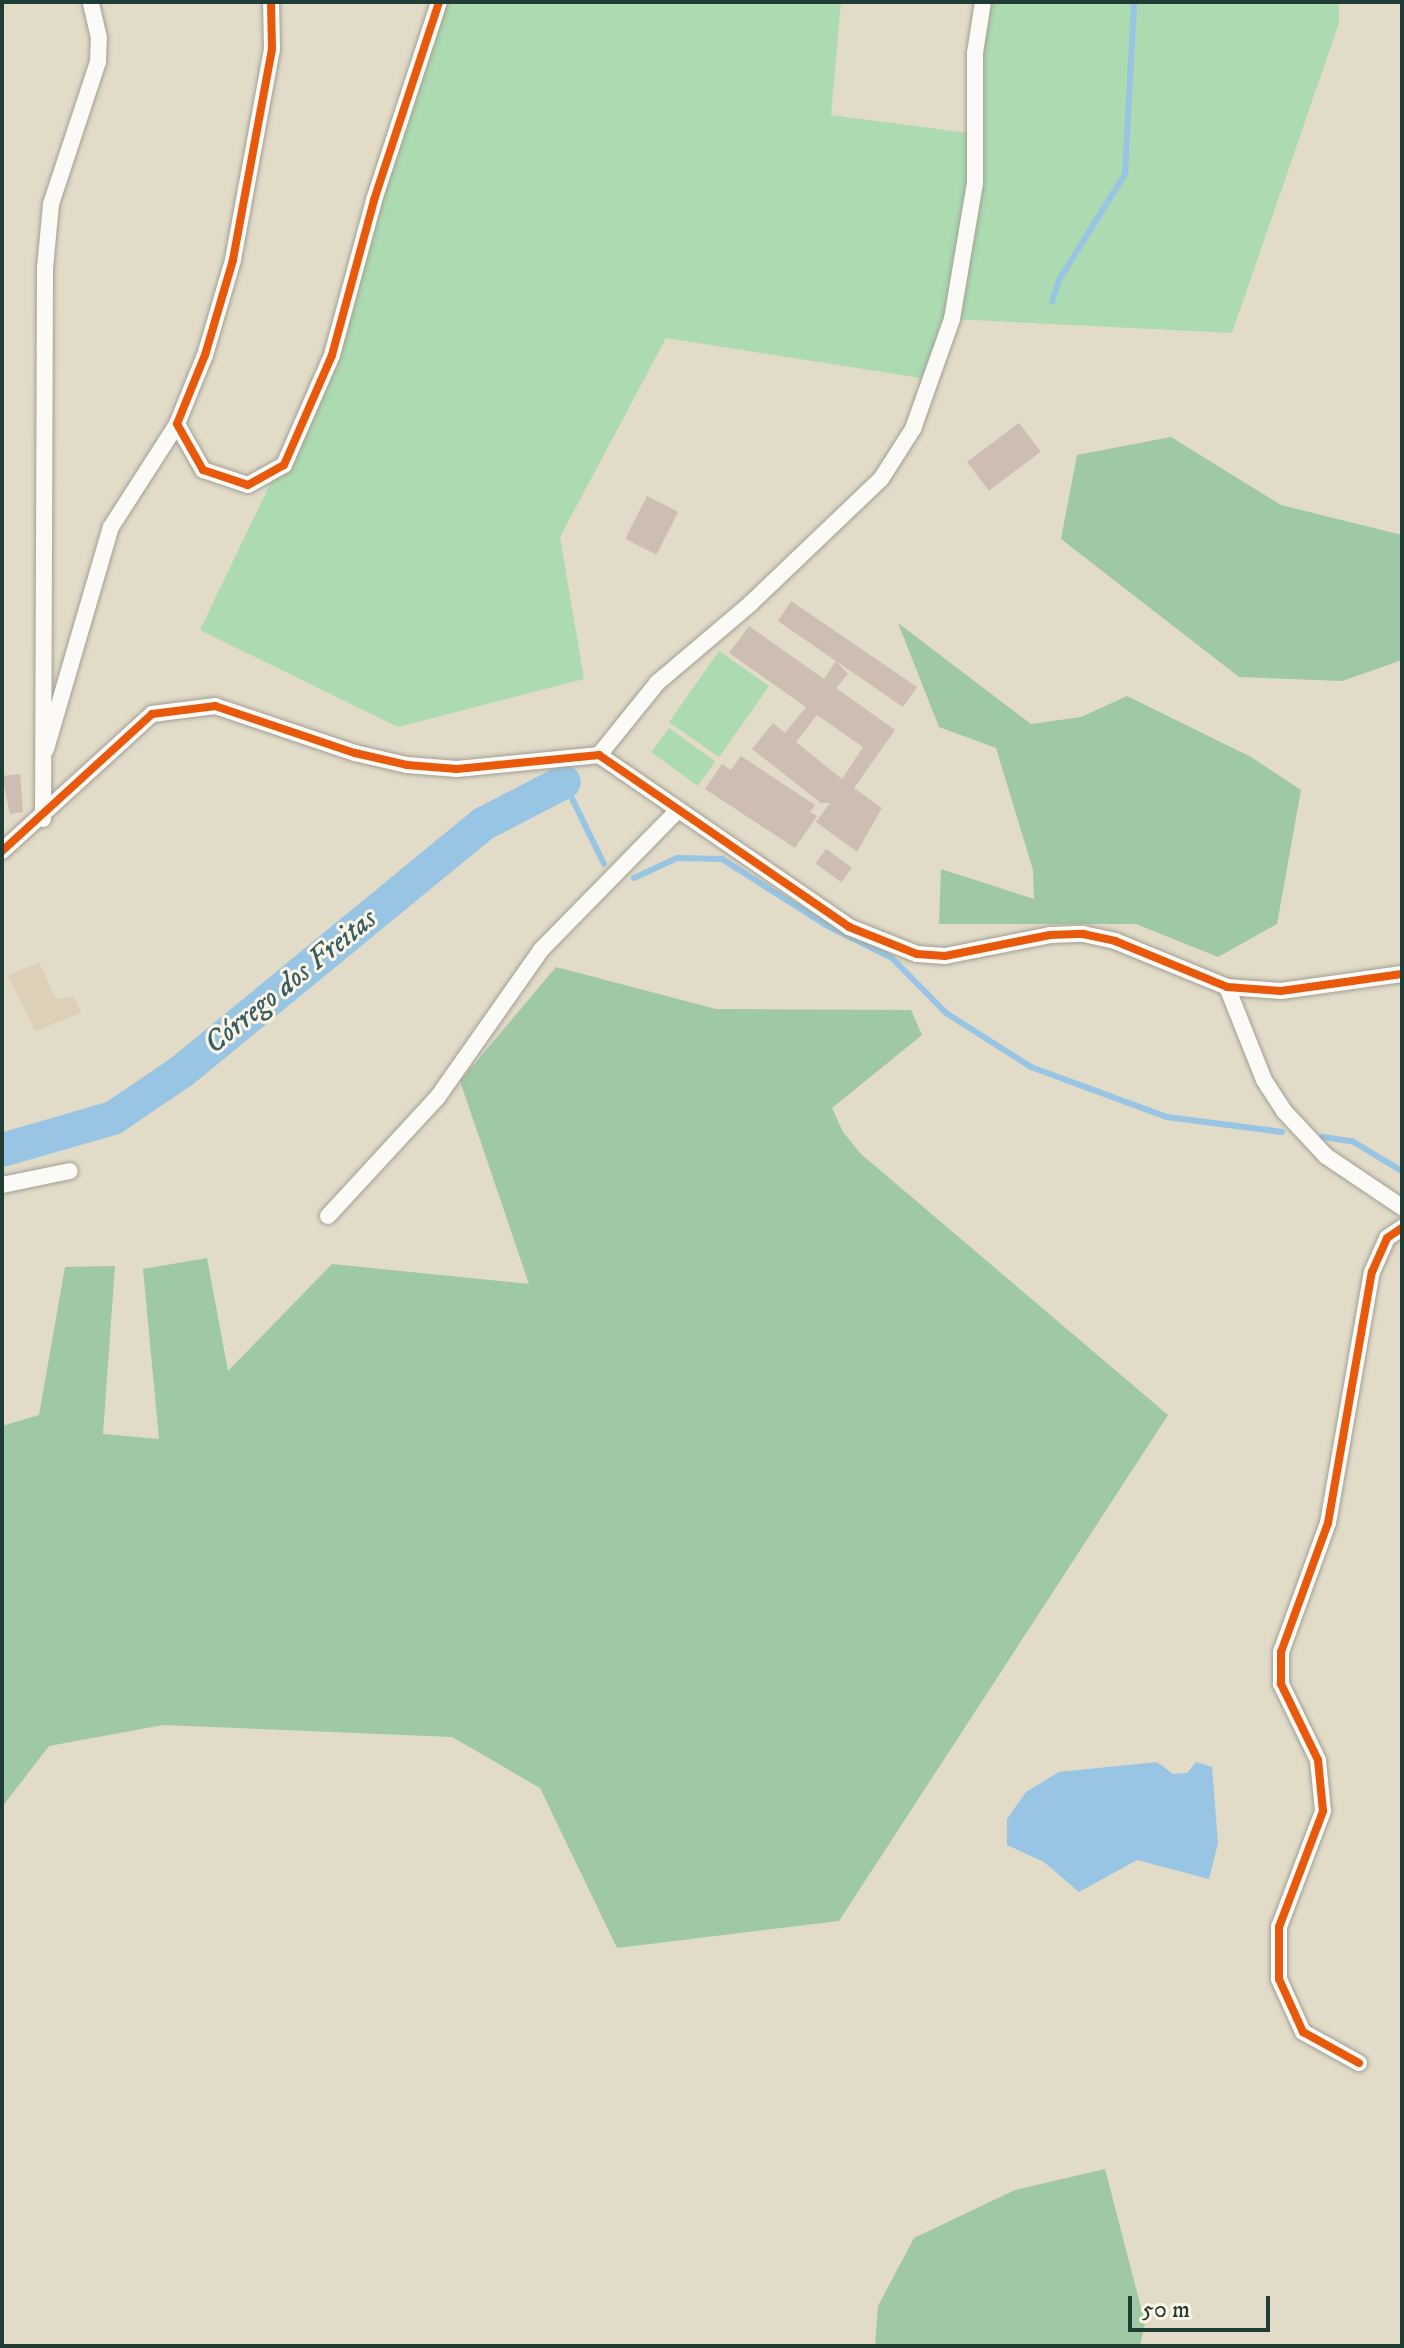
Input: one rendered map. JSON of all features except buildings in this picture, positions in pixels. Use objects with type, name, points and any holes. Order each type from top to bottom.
[{"type":"street","points":[[43,819],[45,268],[58,177],[98,62],[99,38],[91,2]]},
{"type":"street","points":[[42,761],[111,527],[177,424],[233,260],[272,49],[271,2]]},
{"type":"street","points":[[177,424],[203,470],[223,480],[248,485],[284,465],[332,355],[349,284],[439,2]]},
{"type":"street","points":[[599,755],[657,683],[872,488],[913,429],[952,319],[975,183],[975,53],[983,2]]},
{"type":"street","points":[[2,851],[43,819],[127,733],[152,714],[186,706],[215,706],[355,753],[407,765],[457,769],[599,755],[849,927],[883,943],[945,956],[1050,935],[1083,934],[1115,941],[1227,987],[1281,991],[1402,974]]},
{"type":"street","points":[[328,1216],[437,1098],[541,950],[678,810]]},
{"type":"street","points":[[1227,987],[1264,1080],[1284,1111],[1326,1156],[1402,1207]]},
{"type":"street","points":[[2,1185],[70,1171]]},
{"type":"street","points":[[1359,2063],[1303,2032],[1279,1979],[1279,1927],[1323,1811],[1318,1760],[1281,1684],[1281,1652],[1328,1523],[1372,1272],[1387,1238],[1402,1228]]},
{"type":"shaded area","points":[[39,962],[56,999],[74,996],[81,1013],[35,1031],[8,976]]},
{"type":"green space","points":[[440,2],[841,2],[831,115],[968,133],[988,2],[1339,2],[1339,23],[1232,333],[952,319],[933,380],[666,338],[560,537],[584,679],[398,727],[200,630],[332,355]]},
{"type":"green space","points":[[1171,437],[1281,505],[1402,535],[1402,660],[1342,681],[1239,677],[1061,539],[1077,455]]},
{"type":"green space","points":[[898,623],[1031,724],[1081,717],[1127,696],[1251,757],[1301,790],[1277,924],[1218,957],[1136,924],[939,924],[941,869],[1034,899],[1033,870],[996,748],[939,727]]},
{"type":"green space","points":[[719,651],[769,686],[719,757],[669,722]]},
{"type":"green space","points":[[669,728],[715,762],[697,786],[651,752]]},
{"type":"green space","points":[[556,967],[716,1009],[911,1010],[922,1035],[832,1108],[843,1132],[861,1154],[1168,1415],[839,1921],[617,1948],[540,1788],[452,1737],[163,1725],[49,1746],[2,1807],[2,1426],[39,1415],[65,1267],[115,1266],[103,1434],[159,1439],[143,1269],[207,1258],[228,1371],[332,1264],[529,1284],[460,1081]]},
{"type":"green space","points":[[1105,2169],[1145,2323],[1140,2346],[875,2346],[878,2306],[914,2238],[1015,2190]]},
{"type":"water","points":[[1157,1762],[1173,1774],[1187,1773],[1196,1762],[1212,1767],[1218,1843],[1209,1879],[1137,1860],[1079,1892],[1044,1862],[1007,1845],[1007,1819],[1026,1792],[1059,1772]]},
{"type":"waterway","points":[[1052,302],[1059,280],[1125,174],[1134,2]]},
{"type":"waterway","points":[[564,782],[604,864]]},
{"type":"waterway","name":"Córrego dos Freitas","points":[[2,1150],[113,1118],[181,1072],[483,824],[564,782]]},
{"type":"waterway","points":[[634,878],[677,858],[722,859],[826,925],[892,958],[946,1013],[1031,1067],[1167,1117],[1282,1132]]},
{"type":"waterway","points":[[1322,1137],[1352,1141],[1402,1171]]},
{"type":"cycle path","points":[[271,2],[272,49],[233,260],[205,355],[177,424],[203,470],[248,485],[284,465],[332,355],[374,200],[439,2]]},
{"type":"cycle path","points":[[2,851],[152,714],[215,706],[355,753],[407,765],[457,769],[599,755],[849,927],[917,954],[945,956],[1050,935],[1083,934],[1115,941],[1227,987],[1281,991],[1402,974]]},
{"type":"cycle path","points":[[1359,2063],[1303,2032],[1279,1979],[1279,1927],[1323,1811],[1318,1760],[1281,1684],[1281,1652],[1328,1523],[1372,1272],[1387,1238],[1402,1228]]}]
